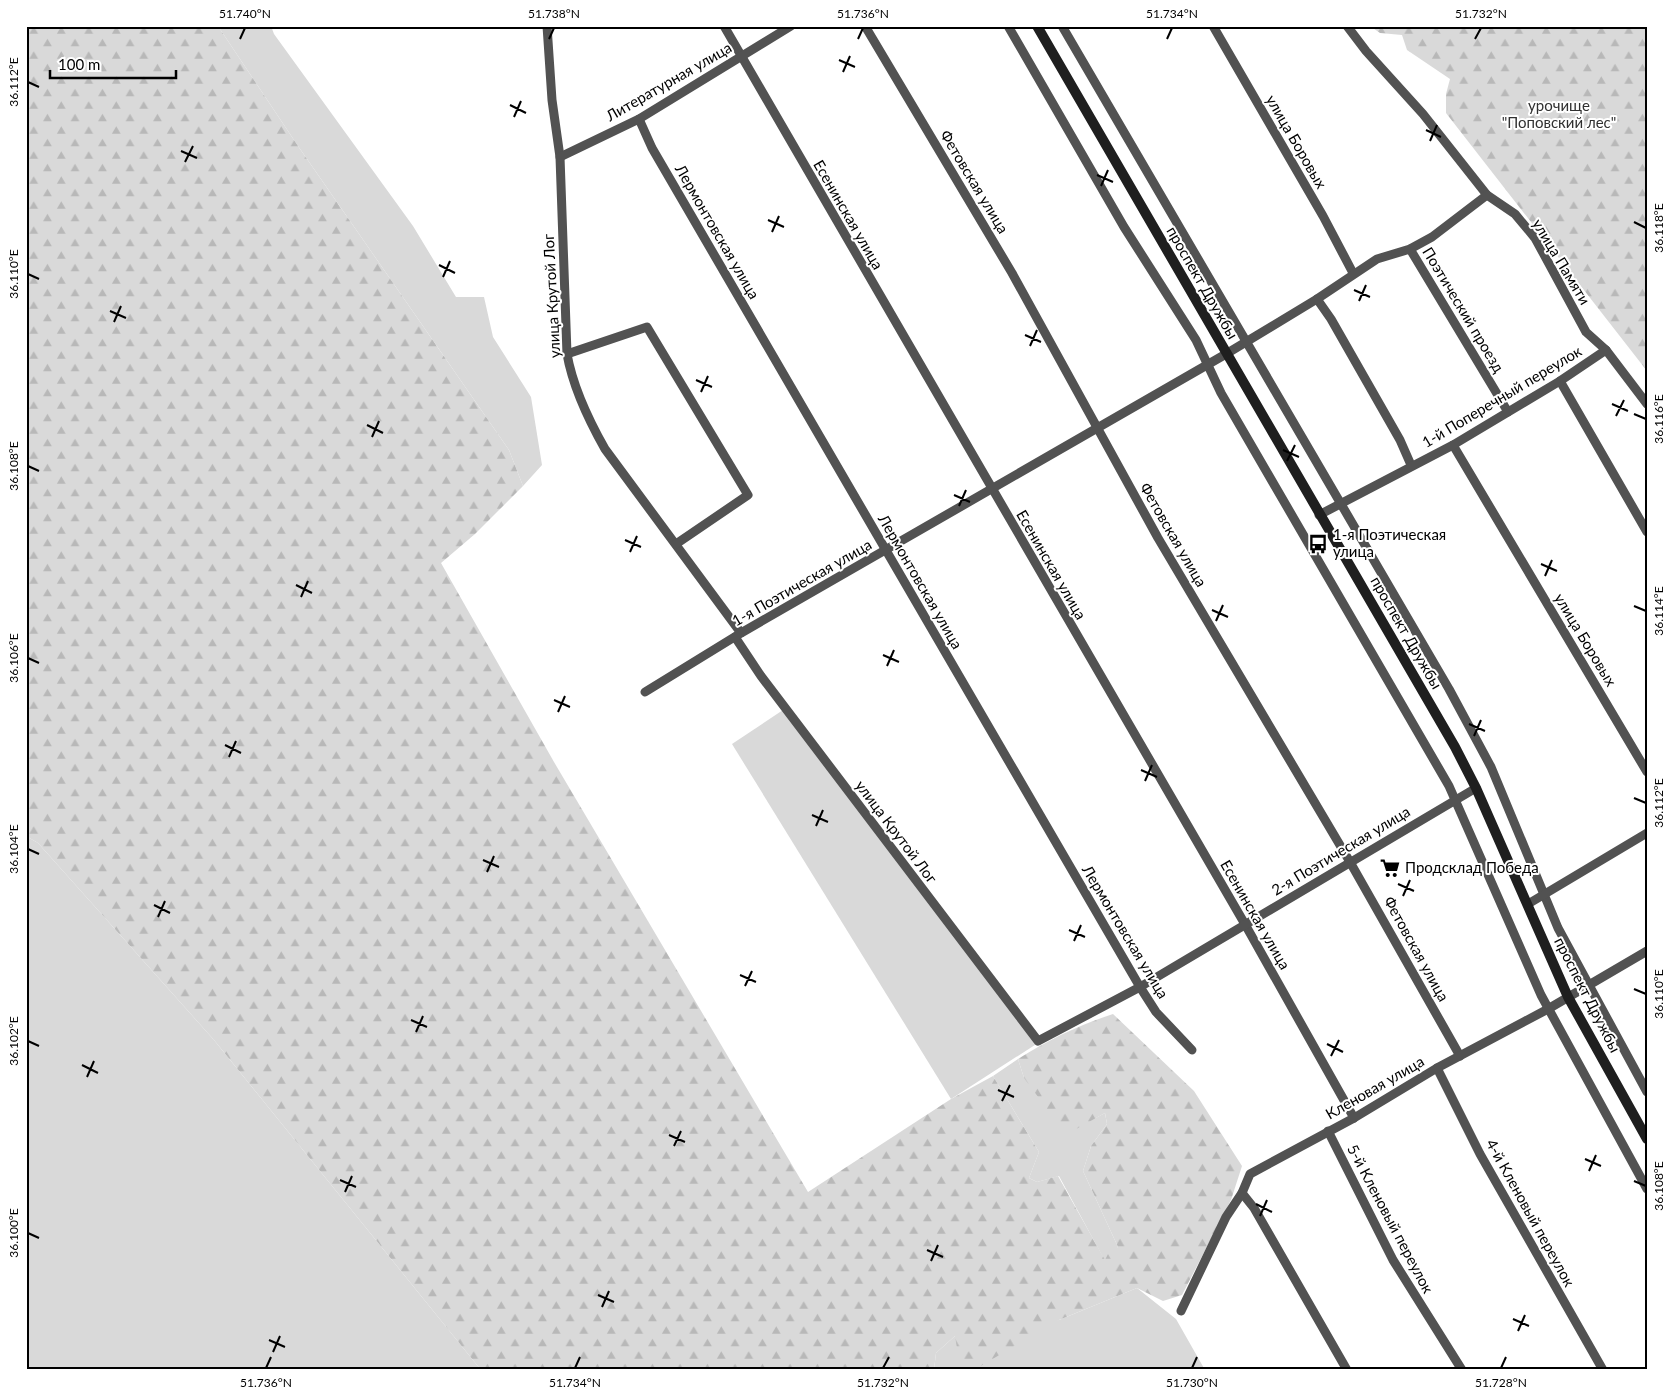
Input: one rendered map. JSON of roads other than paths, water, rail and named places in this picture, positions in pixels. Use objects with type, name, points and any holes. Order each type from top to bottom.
[{"type":"main road","name":"проспект Дружбы","points":[[1037,26],[1455,747],[1476,788],[1568,998],[1647,1139]]},
{"type":"street","name":"улица Крутой Лог","points":[[547,26],[552,100],[560,157],[567,354],[571,376],[600,441],[676,544],[738,635],[761,676],[1038,1041]]},
{"type":"street","name":"Есенинская улица","points":[[724,26],[1246,926],[1354,1118]]},
{"type":"street","name":"Литературная улица","points":[[560,157],[639,119],[791,26]]},
{"type":"street","name":"Фетовская улица","points":[[865,26],[1012,273],[1158,538],[1350,862],[1460,1056]]},
{"type":"street","points":[[1008,26],[1124,227],[1196,340],[1221,393],[1456,799],[1548,1010],[1647,1189]]},
{"type":"street","points":[[1062,26],[1449,689],[1490,766],[1543,895],[1587,986],[1647,1092]]},
{"type":"street","name":"улица Боровых","points":[[1213,26],[1323,216],[1353,274]]},
{"type":"street","name":"улица Памяти","points":[[1347,26],[1366,52],[1423,114],[1487,195],[1515,214],[1535,238],[1586,332],[1606,350],[1647,404]]},
{"type":"street","name":"Лермонтовская улица","points":[[639,119],[652,148],[1140,987],[1156,1012],[1192,1050]]},
{"type":"street","name":"1-я Поэтическая улица","points":[[645,692],[738,635],[1247,342],[1377,259],[1410,249],[1432,237],[1487,195]]},
{"type":"street","name":"Поэтический проезд","points":[[1410,249],[1508,412]]},
{"type":"street","name":"1-й Поперечный переулок","points":[[1317,299],[1331,319],[1390,422],[1411,465]]},
{"type":"street","points":[[567,354],[647,327],[748,495],[676,544]]},
{"type":"street","name":"1-й Поперечный переулок","points":[[1320,515],[1411,465],[1453,445],[1560,381],[1606,350]]},
{"type":"street","points":[[1560,381],[1647,532]]},
{"type":"street","name":"улица Боровых","points":[[1453,445],[1647,772]]},
{"type":"street","name":"2-я Поэтическая улица","points":[[1038,1041],[1140,987],[1246,926],[1476,788]]},
{"type":"street","points":[[1528,904],[1647,833]]},
{"type":"street","name":"Кленовая улица","points":[[1180,1311],[1226,1217],[1242,1193],[1250,1174],[1354,1118],[1437,1068],[1548,1010],[1647,951]]},
{"type":"street","name":"4-й Кленовый переулок","points":[[1437,1068],[1480,1154],[1603,1370]]},
{"type":"street","name":"5-й Кленовый переулок","points":[[1328,1131],[1393,1260],[1462,1370]]},
{"type":"street","points":[[1242,1193],[1254,1208],[1347,1370]]},
{"type":"place","name":"1-я Поэтическая улица","points":[[1318,544]]},
{"type":"place","name":"Продсклад Победа","points":[[1390,868]]},
{"type":"park label","name":"урочище \"Поповский лес\"","points":[[1559,114]]}]
